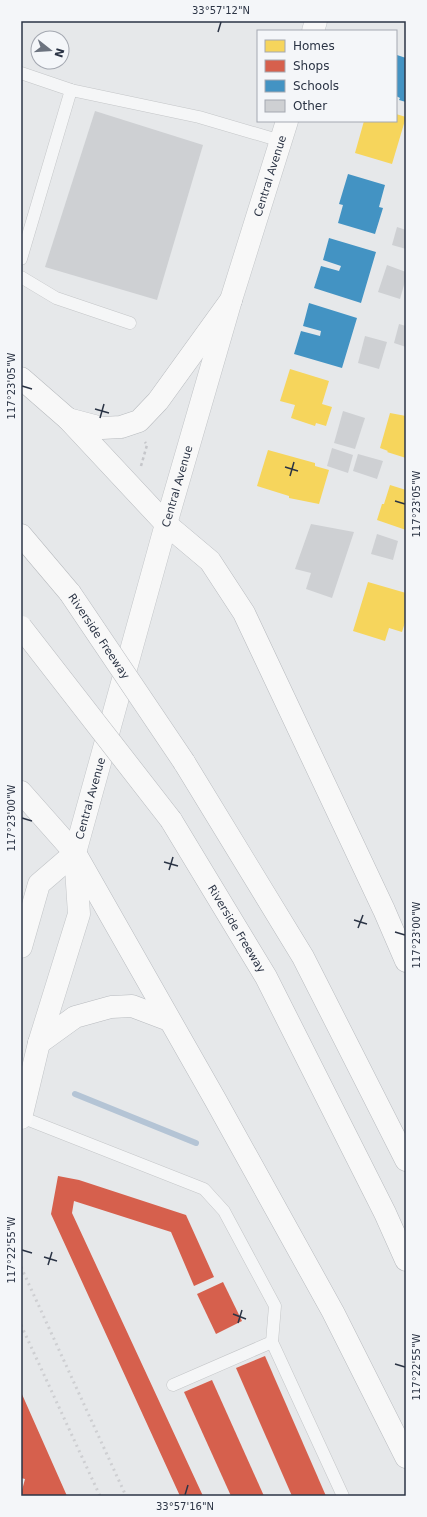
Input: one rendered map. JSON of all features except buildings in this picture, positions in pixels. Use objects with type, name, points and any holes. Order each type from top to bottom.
[{"type":"main road","name":"Central Avenue","points":[[21,1118],[39,1043],[79,914],[75,853],[166,524],[231,300],[284,131]]},
{"type":"main road","points":[[68,419],[102,428],[121,427],[139,421],[158,401],[231,300]]},
{"type":"main road","points":[[21,378],[68,419],[166,524],[210,562],[244,613],[384,910],[406,961]]},
{"type":"main road","name":"Riverside Freeway","points":[[21,536],[70,593],[184,762],[303,957],[406,1160]]},
{"type":"main road","name":"Riverside Freeway","points":[[21,626],[171,820],[266,977],[386,1213],[406,1260]]},
{"type":"main road","points":[[21,792],[75,853],[216,1101],[333,1312],[406,1457]]},
{"type":"main road","name":"Central Avenue","points":[[21,947],[39,884],[75,853]]},
{"type":"main road","points":[[39,1043],[75,1017],[111,1007],[132,1006],[169,1020]]},
{"type":"lane","points":[[21,73],[71,90],[199,117],[284,131]]},
{"type":"lane","points":[[21,259],[71,90]]},
{"type":"lane","points":[[21,277],[56,298],[130,323]]},
{"type":"lane","points":[[21,1118],[204,1189],[224,1211],[275,1306],[272,1342],[343,1496]]},
{"type":"lane","points":[[173,1385],[272,1342]]},
{"type":"path","points":[[140,470],[147,445],[145,440]]},
{"type":"waterway","points":[[75,1094],[196,1143]]},
{"type":"railway","points":[[21,1267],[126,1496]]},
{"type":"railway","points":[[21,1325],[100,1496]]}]
